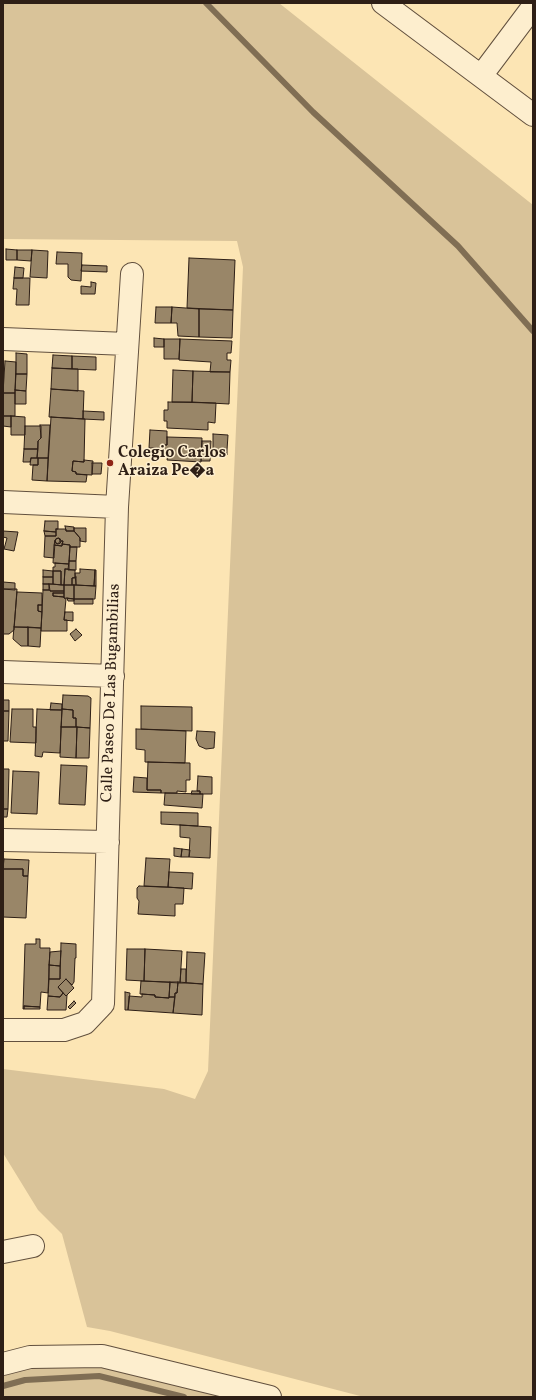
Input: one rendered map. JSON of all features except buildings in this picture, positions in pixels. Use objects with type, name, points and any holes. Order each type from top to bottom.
[{"type":"street","points":[[383,3],[532,114]]},
{"type":"street","points":[[481,76],[532,8]]},
{"type":"street","name":"Calle Paseo De Las Bugambilias","points":[[3,1030],[64,1030],[85,1023],[103,1004],[117,507],[132,274]]},
{"type":"street","points":[[3,339],[127,344]]},
{"type":"street","points":[[3,502],[117,507]]},
{"type":"street","points":[[3,672],[112,676]]},
{"type":"street","points":[[3,840],[108,842]]},
{"type":"street","points":[[3,1252],[33,1246]]},
{"type":"street","points":[[3,1364],[30,1357],[102,1356],[270,1397]]},
{"type":"shaded area","points":[[3,3],[279,3],[533,205],[533,1397],[364,1397],[110,1331],[87,1327],[62,1234],[38,1210],[3,1153],[3,1069],[164,1089],[195,1099],[208,1071],[243,267],[237,241],[3,239]]},
{"type":"shaded area","points":[[102,1356],[270,1397],[3,1397],[3,1364]]},
{"type":"waterway","points":[[206,3],[313,112],[458,246],[533,331]]},
{"type":"waterway","points":[[3,1386],[25,1380],[99,1376],[184,1397]]},
{"type":"place","name":"Colegio Carlos Araiza Pe�a","points":[[110,463]]}]
